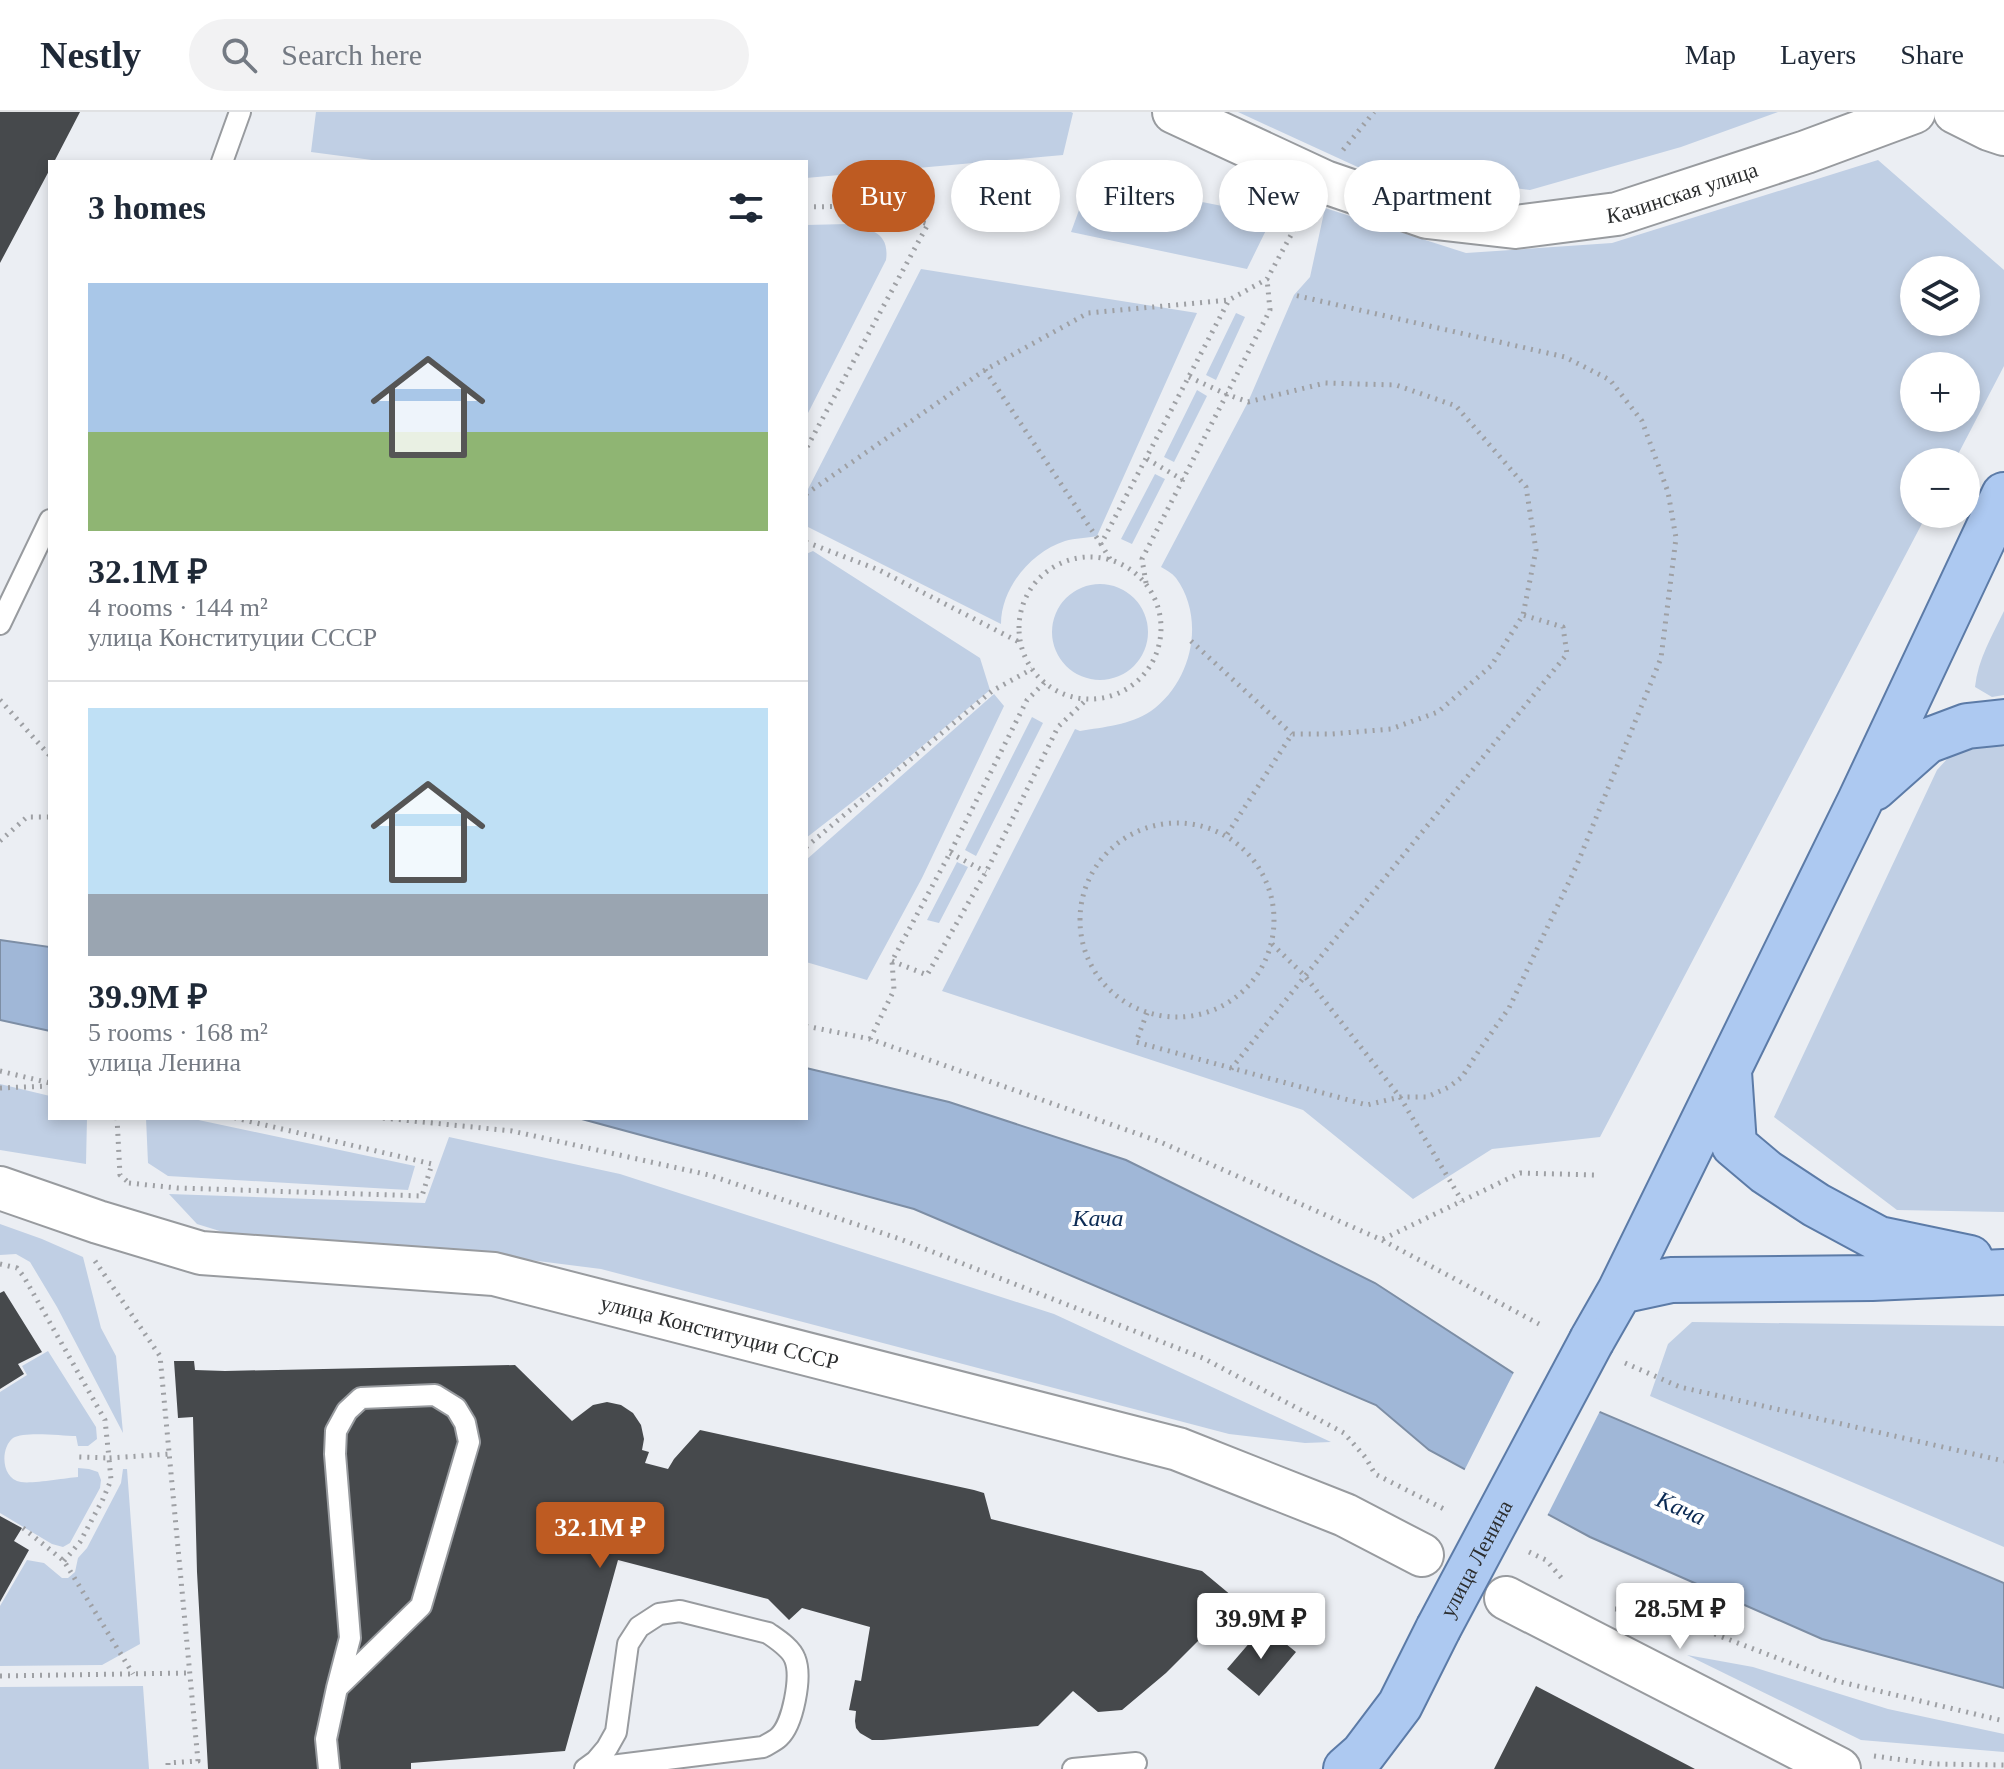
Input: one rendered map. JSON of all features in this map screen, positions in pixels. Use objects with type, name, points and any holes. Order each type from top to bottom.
[{"type":"main road","name":"улица Ленина","points":[[1346,1769],[1363,1754],[1400,1705],[1438,1629],[1608,1351],[1620,1291],[1860,801],[2004,495]]},
{"type":"main road","points":[[1860,801],[1927,741],[1967,726],[2004,722]]},
{"type":"main road","points":[[1729,1069],[1734,1145],[1766,1172],[1816,1205],[1879,1239],[2004,1269]]},
{"type":"main road","points":[[1620,1291],[1671,1280],[1872,1278],[2004,1269]]},
{"type":"street","name":"Качинская улица","points":[[1174,112],[1325,182],[1427,217],[1515,227],[1617,214],[1806,152],[1914,112]]},
{"type":"street","name":"улица Конституции СССР","points":[[0,1188],[201,1253],[494,1274],[1178,1449],[1345,1515],[1422,1555]]},
{"type":"street","points":[[1506,1598],[1831,1767]]},
{"type":"lane","points":[[223,160],[240,112]]},
{"type":"lane","points":[[0,624],[48,524]]},
{"type":"lane","points":[[329,1769],[326,1739],[337,1688],[350,1638],[335,1454],[336,1431],[347,1411],[361,1398],[435,1395],[456,1408],[465,1423],[469,1442],[421,1606],[337,1688]]},
{"type":"lane","points":[[680,1611],[768,1633],[794,1656],[799,1676],[790,1718],[781,1736],[763,1747],[586,1769],[607,1748],[616,1732],[628,1644],[639,1627],[659,1614],[680,1611]]},
{"type":"lane","points":[[1073,1769],[1136,1763]]},
{"type":"path","points":[[1334,160],[1374,112]]},
{"type":"path","points":[[808,207],[868,206],[928,224],[808,445]]},
{"type":"path","points":[[808,493],[985,370],[1088,313],[1229,300],[1267,279],[1293,232]]},
{"type":"path","points":[[1147,586],[1142,559],[1270,310],[1267,279]]},
{"type":"path","points":[[1147,1013],[1136,1042],[1367,1105],[1400,1097],[1427,1097],[1449,1087],[1462,1077],[1509,1008],[1576,867],[1661,658],[1676,538],[1668,492],[1642,421],[1610,380],[1565,357],[1294,295]]},
{"type":"path","points":[[1101,544],[1229,300]]},
{"type":"path","points":[[985,370],[1111,560]]},
{"type":"path","points":[[1189,377],[1248,402],[1325,383],[1396,385],[1456,406],[1526,487],[1536,550],[1523,615],[1491,666],[1438,712],[1391,729],[1292,734],[1191,641]]},
{"type":"path","points":[[1147,459],[1183,480]]},
{"type":"path","points":[[808,543],[879,570],[1021,643]]},
{"type":"path","points":[[1086,557],[1111,560],[1133,571],[1147,586],[1160,611],[1161,636],[1155,659],[1140,679],[1120,693],[1096,699],[1072,697],[1050,687],[1032,669],[1021,643],[1023,607],[1042,576],[1062,563],[1086,557]]},
{"type":"path","points":[[1231,1069],[1567,654],[1563,627],[1523,615]]},
{"type":"path","points":[[808,845],[992,691],[1032,669]]},
{"type":"path","points":[[870,1039],[894,990],[892,961],[1027,700],[1045,682]]},
{"type":"path","points":[[892,961],[927,975],[986,872],[1058,727],[1087,699]]},
{"type":"path","points":[[0,700],[48,754]]},
{"type":"path","points":[[1226,836],[1292,734]]},
{"type":"path","points":[[0,841],[27,817],[48,817]]},
{"type":"path","points":[[1184,823],[1206,827],[1226,836],[1258,866],[1268,885],[1273,907],[1272,944],[1261,970],[1231,1002],[1190,1017],[1147,1013],[1127,1004],[1095,974],[1085,956],[1079,912],[1083,891],[1092,871],[1105,854],[1122,840],[1141,830],[1163,824],[1184,823]]},
{"type":"path","points":[[950,853],[986,872]]},
{"type":"path","points":[[1272,944],[1305,976],[1400,1097],[1462,1201]]},
{"type":"path","points":[[808,1026],[870,1039],[1158,1141],[1382,1240],[1539,1324]]},
{"type":"path","points":[[0,1071],[48,1084]]},
{"type":"path","points":[[0,1088],[48,1085]]},
{"type":"path","points":[[117,1120],[120,1175],[129,1183],[177,1188],[422,1196],[432,1164],[244,1120]]},
{"type":"path","points":[[403,1120],[512,1131],[709,1175],[900,1239],[1203,1358],[1344,1433],[1366,1458],[1375,1474],[1444,1509]]},
{"type":"path","points":[[1382,1240],[1520,1173],[1596,1175]]},
{"type":"path","points":[[125,1196],[129,1183]]},
{"type":"path","points":[[88,1252],[160,1356],[198,1761],[168,1763],[168,1769]]},
{"type":"path","points":[[0,1264],[17,1268],[24,1277],[105,1420],[111,1480],[80,1542],[64,1561]]},
{"type":"path","points":[[1608,1351],[1680,1387],[2004,1461]]},
{"type":"path","points":[[78,1457],[170,1454]]},
{"type":"path","points":[[23,1528],[64,1561],[134,1675]]},
{"type":"path","points":[[1529,1552],[1546,1560]]},
{"type":"path","points":[[1615,1609],[1652,1610],[1837,1681],[2004,1721]]},
{"type":"path","points":[[0,1676],[190,1673]]},
{"type":"shaded area","points":[[316,112],[1073,113],[1063,155],[1007,160],[951,160],[951,165],[935,166],[935,160],[832,160],[832,176],[808,178],[808,160],[372,160],[311,152]]},
{"type":"shaded area","points":[[1238,112],[1778,112],[1681,147],[1530,190],[1520,189],[1520,160],[1344,161]]},
{"type":"shaded area","points":[[1878,160],[2004,270],[2004,366],[1980,412],[1980,352],[1900,352],[1900,432],[1970,432],[1961,448],[1900,448],[1900,528],[1920,528],[1600,1137],[1492,1149],[1413,1199],[1303,1110],[942,991],[1075,729],[1107,727],[1143,716],[1165,699],[1185,667],[1190,649],[1191,612],[1176,578],[1161,567],[1248,402],[1294,295],[1310,277],[1320,232],[1328,232],[1328,209],[1344,214],[1344,232],[1400,232],[1466,253],[1612,243]]},
{"type":"shaded area","points":[[1203,202],[1219,205],[1219,232],[1265,232],[1247,269],[1071,232],[1076,218],[1076,232],[1203,232]]},
{"type":"shaded area","points":[[832,224],[832,232],[875,232],[885,243],[886,260],[808,413],[808,225]]},
{"type":"shaded area","points":[[921,269],[1197,313],[1097,536],[1052,546],[1030,563],[1020,573],[1006,597],[1001,624],[808,527],[808,489]]},
{"type":"shaded area","points":[[1236,313],[1245,317],[1216,380],[1206,375]]},
{"type":"shaded area","points":[[1197,390],[1207,396],[1174,462],[1164,457]]},
{"type":"shaded area","points":[[1155,474],[1165,479],[1132,544],[1121,539]]},
{"type":"shaded area","points":[[813,551],[980,658],[990,690],[808,836],[808,553]]},
{"type":"shaded area","points":[[1100,584],[1118,588],[1134,598],[1144,614],[1148,632],[1144,650],[1134,666],[1118,676],[1100,680],[1082,676],[1066,666],[1056,650],[1052,632],[1056,614],[1066,598],[1082,588]]},
{"type":"shaded area","points":[[2004,611],[2004,695],[1992,697],[1975,687],[1982,657]]},
{"type":"shaded area","points":[[994,694],[1004,706],[922,878],[867,980],[808,963],[808,858]]},
{"type":"shaded area","points":[[1032,717],[1043,723],[976,856],[965,850]]},
{"type":"shaded area","points":[[2002,746],[2004,1212],[1897,1210],[1774,1117],[1937,770],[1958,747]]},
{"type":"shaded area","points":[[957,862],[968,867],[939,923],[927,920]]},
{"type":"shaded area","points":[[0,1084],[48,1096],[48,1120],[87,1120],[86,1164],[0,1150]]},
{"type":"shaded area","points":[[146,1120],[198,1120],[415,1166],[408,1190],[168,1176],[148,1163]]},
{"type":"shaded area","points":[[449,1137],[620,1174],[1054,1314],[1331,1442],[1305,1443],[1229,1434],[601,1269],[467,1252],[239,1237],[197,1224],[169,1194],[425,1203]]},
{"type":"shaded area","points":[[0,1224],[83,1257],[101,1328],[116,1356],[123,1433],[30,1262],[16,1254],[0,1255]]},
{"type":"shaded area","points":[[1692,1322],[2004,1326],[2004,1547],[1650,1396],[1668,1344]]},
{"type":"shaded area","points":[[48,1351],[96,1427],[97,1439],[88,1446],[78,1446],[76,1436],[19,1436],[9,1443],[5,1463],[9,1475],[21,1482],[78,1477],[78,1468],[98,1472],[100,1488],[70,1543],[63,1547],[52,1544],[0,1513],[0,1392],[27,1375],[22,1366]]},
{"type":"shaded area","points":[[123,1469],[127,1469],[140,1644],[102,1665],[0,1666],[0,1606],[27,1560],[44,1563],[62,1578],[68,1578],[75,1572],[78,1558],[87,1548],[121,1483]]},
{"type":"shaded area","points":[[1687,1655],[1753,1667],[1888,1709],[2004,1734],[2004,1752],[1861,1740]]},
{"type":"shaded area","points":[[143,1686],[149,1769],[0,1769],[0,1687]]},
{"type":"water","points":[[0,940],[48,947],[48,1031],[0,1020]]},
{"type":"water","name":"Кача","points":[[808,1068],[949,1102],[1126,1160],[1375,1283],[1524,1380],[2004,1583],[2004,1688],[1822,1639],[1590,1537],[1429,1450],[1376,1405],[914,1209],[585,1120],[808,1120]]},
{"type":"pier","points":[[1515,1370],[1601,1409],[1546,1518],[1463,1473]]},
{"type":"building","points":[[0,112],[80,112],[55,160],[48,160],[48,173],[0,263]]},
{"type":"building","points":[[4,1291],[42,1352],[18,1364],[24,1374],[0,1389],[0,1293]]},
{"type":"building","points":[[174,1361],[194,1361],[195,1370],[225,1371],[515,1365],[572,1421],[593,1405],[607,1402],[621,1405],[633,1413],[641,1425],[644,1439],[642,1450],[649,1452],[645,1463],[668,1469],[700,1430],[974,1490],[984,1493],[991,1519],[1202,1571],[1232,1596],[1213,1626],[1166,1673],[1122,1710],[1098,1712],[1073,1691],[1038,1726],[872,1740],[856,1728],[856,1711],[849,1710],[855,1680],[861,1681],[870,1627],[802,1608],[789,1620],[768,1599],[618,1560],[565,1751],[411,1763],[411,1769],[208,1769],[197,1572],[193,1417],[178,1418]]},
{"type":"building","points":[[0,1516],[22,1528],[14,1541],[29,1550],[0,1602]]},
{"type":"building","points":[[1264,1626],[1296,1652],[1259,1696],[1227,1669]]},
{"type":"building","points":[[1536,1686],[1695,1769],[1494,1769]]}]
